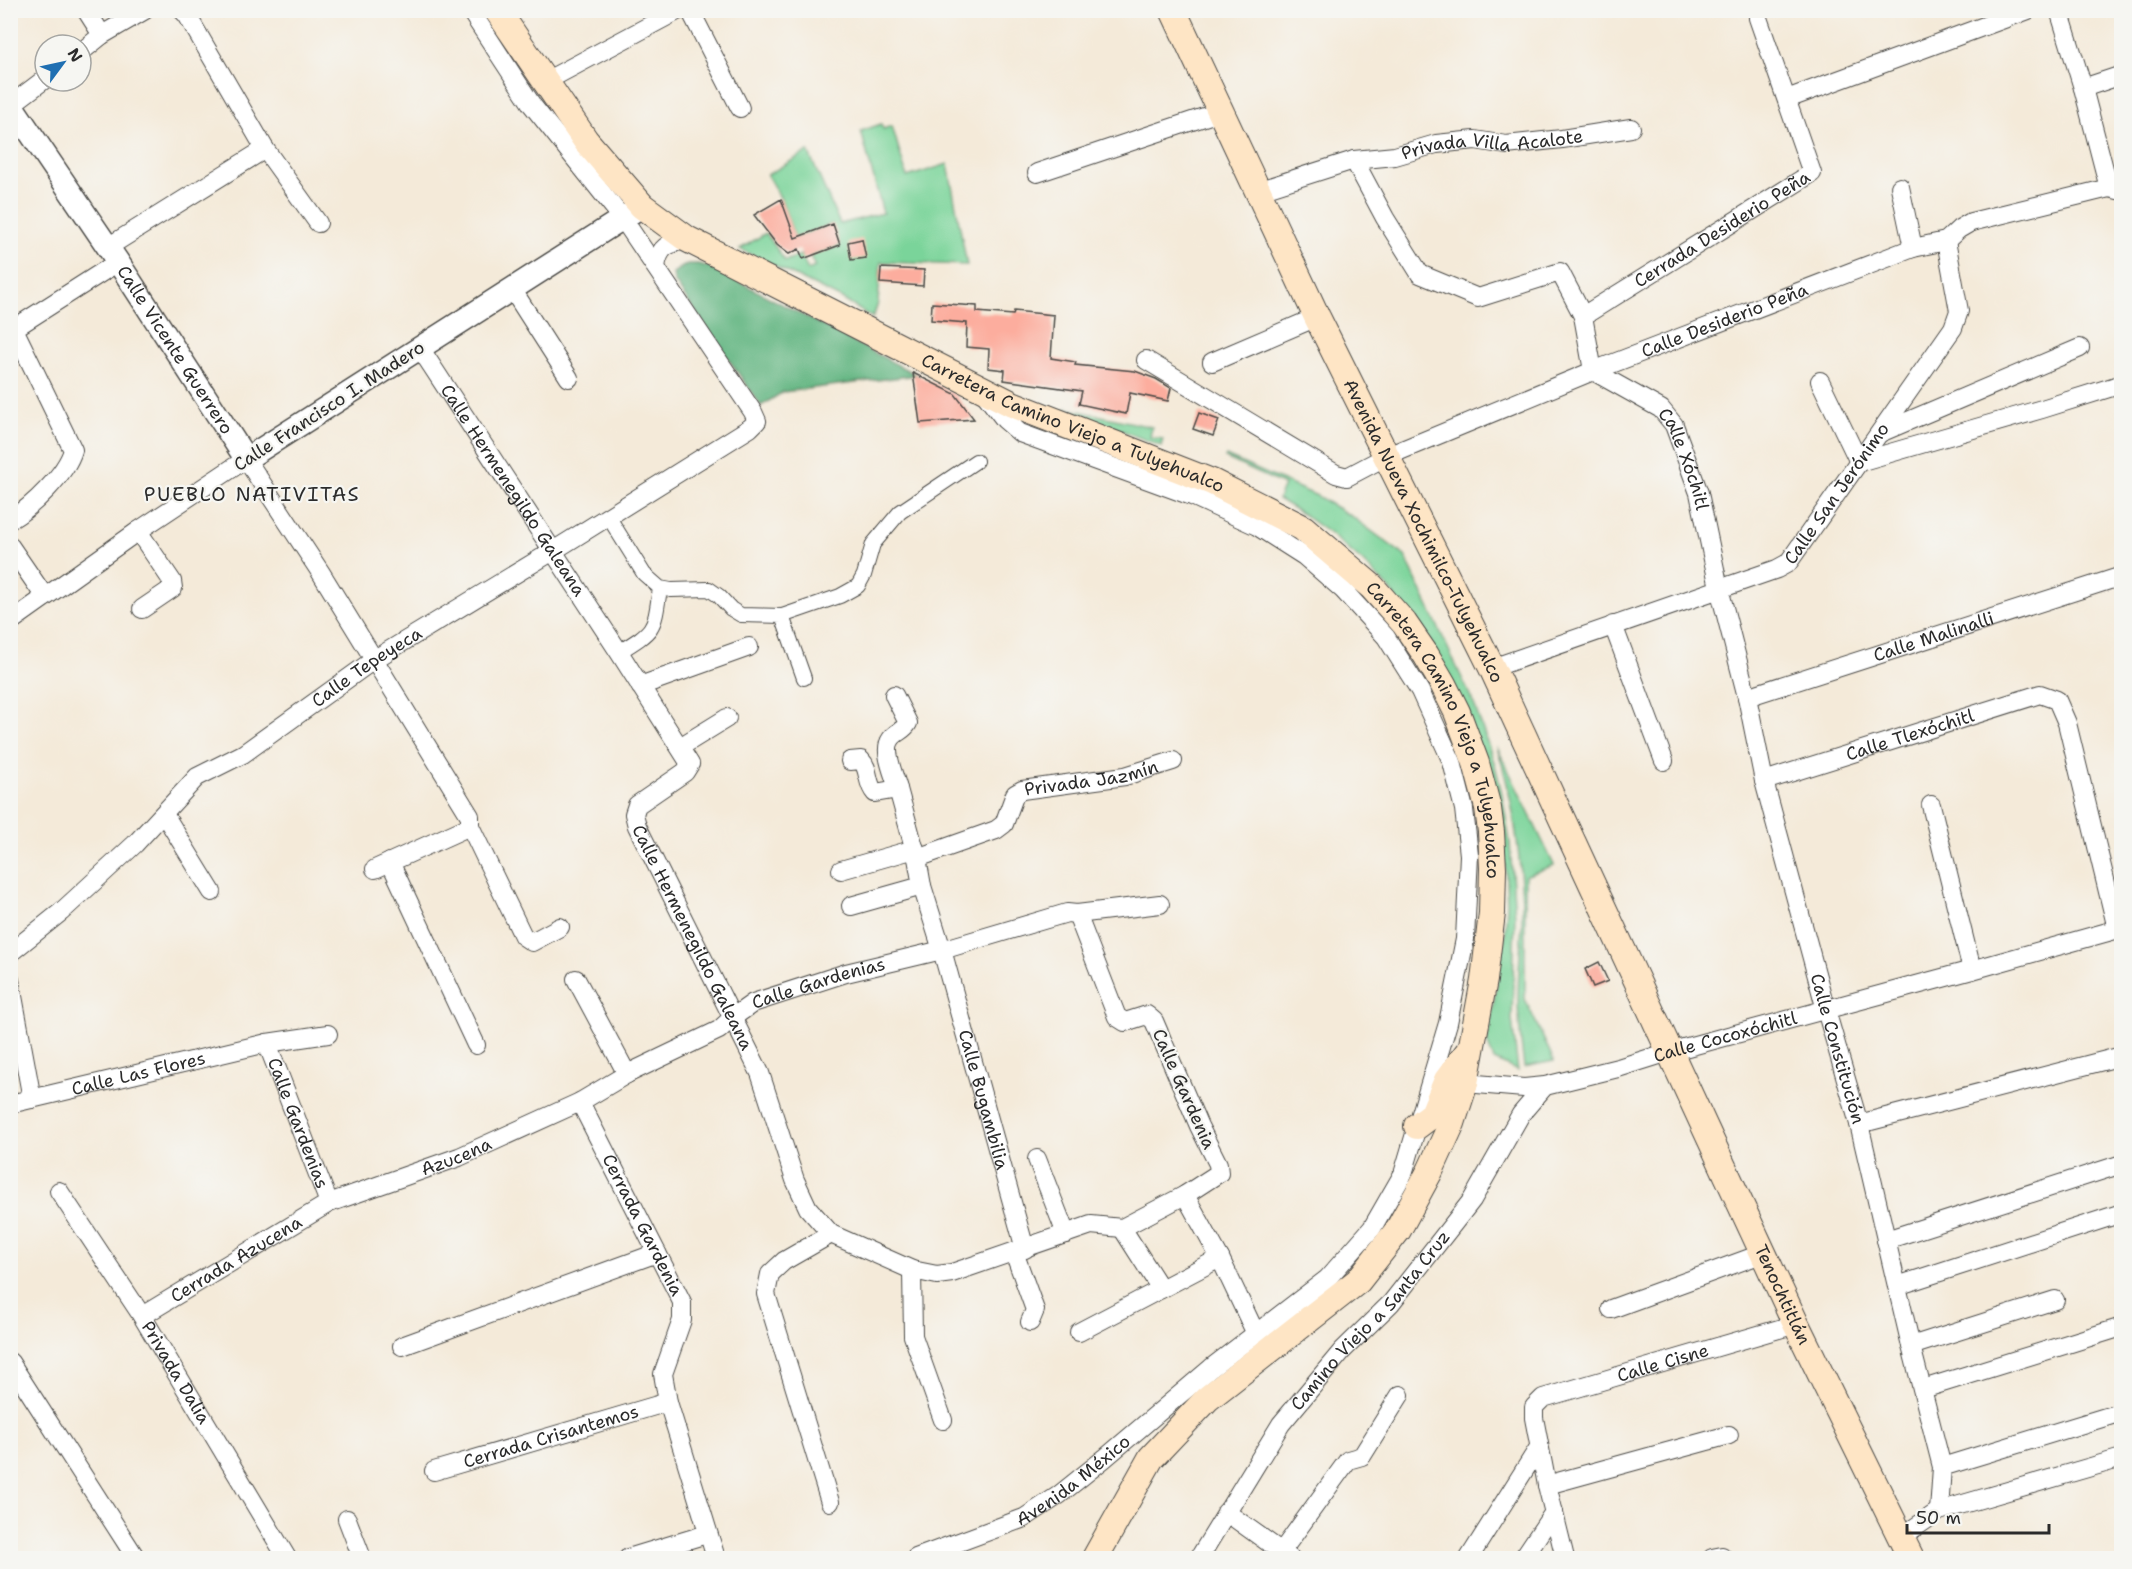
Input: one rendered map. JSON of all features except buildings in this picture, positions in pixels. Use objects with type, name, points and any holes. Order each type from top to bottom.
[{"type":"main road","name":"Carretera Camino Viejo a Tulyehualco","points":[[497,10],[633,213],[980,388],[1046,418],[1212,482],[1292,523],[1320,543],[1372,587],[1404,623],[1426,655],[1457,712],[1476,763],[1488,808],[1493,868],[1492,913],[1484,980],[1465,1083],[1452,1123],[1430,1171],[1398,1230],[1358,1281],[1207,1399],[1151,1458],[1095,1558]]},
{"type":"main road","name":"Avenida Nueva Xochimilco-Tulyehualco","points":[[1173,10],[1317,317],[1492,668],[1669,1052]]},
{"type":"main road","points":[[1417,1126],[1432,1114],[1447,1080],[1470,1050]]},
{"type":"main road","name":"Tenochtitlán","points":[[1669,1052],[1796,1324],[1906,1548]]},
{"type":"street","points":[[86,10],[102,35]]},
{"type":"street","points":[[93,42],[145,10]]},
{"type":"street","points":[[470,10],[532,105],[633,213],[656,267]]},
{"type":"street","points":[[544,82],[679,10]]},
{"type":"street","points":[[690,10],[740,108]]},
{"type":"street","points":[[1787,99],[2028,10]]},
{"type":"street","points":[[2059,10],[2115,189]]},
{"type":"street","points":[[187,12],[265,149],[318,223]]},
{"type":"street","name":"Cerrada Desiderio Peña","points":[[1583,315],[1812,173],[1758,18]]},
{"type":"street","points":[[2083,88],[2121,75]]},
{"type":"street","points":[[11,104],[33,88]]},
{"type":"street","name":"Calle Vicente Guerrero","points":[[11,104],[113,254],[375,659],[470,821],[523,936],[532,942],[560,927]]},
{"type":"street","points":[[1037,173],[1220,112]]},
{"type":"street","name":"Privada Villa Acalote","points":[[1257,191],[1354,160],[1395,156],[1436,144],[1475,140],[1506,145],[1631,128]]},
{"type":"street","points":[[10,520],[42,494],[70,459],[73,450],[12,330],[113,254],[265,149]]},
{"type":"street","points":[[1354,160],[1385,218],[1420,274],[1478,298],[1560,272],[1583,315],[1593,371]]},
{"type":"street","points":[[1900,187],[1913,248]]},
{"type":"street","name":"Calle Desiderio Peña","points":[[1146,360],[1336,474],[1347,477],[1385,457],[1593,371],[1913,248],[1946,241],[1971,222],[2115,189]]},
{"type":"street","name":"Calle Francisco I. Madero","points":[[10,622],[138,531],[246,459],[633,213]]},
{"type":"street","points":[[656,267],[658,254],[668,244],[687,239]]},
{"type":"street","name":"Calle San Jerónimo","points":[[1492,668],[1788,563],[1953,328],[1959,311],[1946,241]]},
{"type":"street","name":"Calle Tepeyeca","points":[[10,953],[62,912],[135,844],[196,777],[243,754],[375,659],[553,551],[750,428],[757,421],[656,267]]},
{"type":"street","points":[[512,289],[569,378]]},
{"type":"street","points":[[1212,362],[1317,317]]},
{"type":"street","name":"Calle Hermenegildo Galeana","points":[[420,348],[619,651],[690,764],[689,768],[638,805],[634,814],[637,826],[760,1073],[799,1190],[808,1208],[831,1234],[912,1270],[937,1275],[952,1273],[1020,1251],[1090,1225],[1122,1228]]},
{"type":"street","points":[[1880,433],[2080,348]]},
{"type":"street","name":"Calle Xóchitl","points":[[1593,371],[1661,409],[1674,425],[1699,493],[1719,588]]},
{"type":"street","points":[[1820,381],[1859,462],[2121,384]]},
{"type":"street","name":"Avenida México","points":[[916,1558],[1024,1518],[1059,1495],[1211,1368],[1327,1279],[1372,1228],[1403,1174],[1448,1023],[1465,939],[1469,855],[1464,809],[1452,762],[1419,691],[1386,637],[1343,590],[1304,556],[1257,526],[1192,496],[1020,433],[1005,420],[980,388]]},
{"type":"street","points":[[608,516],[644,574],[660,588],[709,589],[741,615],[782,616],[840,596],[858,586],[864,575],[873,544],[900,512],[976,461]]},
{"type":"street","points":[[138,531],[172,581],[173,588],[142,609]]},
{"type":"street","points":[[10,546],[45,597]]},
{"type":"street","name":"Calle Malinalli","points":[[1747,697],[2121,576]]},
{"type":"street","points":[[619,651],[647,634],[656,620],[660,588]]},
{"type":"street","name":"Calle Constitución","points":[[1719,588],[1747,697],[1764,781],[1858,1124],[1942,1467],[1939,1510]]},
{"type":"street","points":[[782,616],[804,678]]},
{"type":"street","points":[[1614,625],[1664,760]]},
{"type":"street","points":[[640,686],[749,647]]},
{"type":"street","name":"Calle Tlexóchitl","points":[[1764,781],[2040,694],[2057,700],[2067,723],[2119,928]]},
{"type":"street","points":[[894,695],[908,723],[890,740],[887,748],[916,853],[922,886],[942,950]]},
{"type":"street","points":[[680,747],[727,718]]},
{"type":"street","points":[[850,761],[861,759],[865,764],[870,787],[876,793],[898,789]]},
{"type":"street","name":"Privada Jazmín","points":[[916,853],[996,830],[1004,824],[1014,794],[1022,790],[1125,776],[1173,761]]},
{"type":"street","points":[[1930,805],[1972,970]]},
{"type":"street","points":[[164,813],[212,892]]},
{"type":"street","points":[[470,821],[383,866],[476,1045]]},
{"type":"street","points":[[841,870],[916,853]]},
{"type":"street","points":[[850,906],[922,886]]},
{"type":"street","name":"Calle Gardenias","points":[[580,1102],[627,1074],[719,1030],[753,1003],[846,973],[942,950],[1067,913],[1077,914],[1160,904]]},
{"type":"street","name":"Calle Gardenia","points":[[1077,914],[1117,1017],[1125,1022],[1147,1015],[1154,1021],[1199,1126],[1218,1164],[1218,1173],[1185,1195]]},
{"type":"street","name":"Calle Cocoxóchitl","points":[[1465,1083],[1524,1088],[1545,1086],[1618,1068],[2119,928]]},
{"type":"street","name":"Calle Bugambilia","points":[[942,950],[1035,1310],[1030,1322]]},
{"type":"street","points":[[576,979],[627,1074]]},
{"type":"street","points":[[10,980],[32,1099]]},
{"type":"street","name":"Calle Las Flores","points":[[10,1104],[267,1043],[328,1034]]},
{"type":"street","name":"Calle Gardenias","points":[[267,1043],[329,1203]]},
{"type":"street","points":[[1858,1124],[2121,1056]]},
{"type":"street","name":"Camino Viejo a Santa Cruz","points":[[1198,1558],[1281,1424],[1342,1352],[1391,1303],[1472,1200],[1521,1114],[1545,1086]]},
{"type":"street","name":"Azucena","points":[[329,1203],[459,1157],[580,1102]]},
{"type":"street","name":"Cerrada Gardenia","points":[[580,1102],[682,1302],[682,1320],[663,1374],[668,1402],[716,1558]]},
{"type":"street","points":[[1037,1159],[1066,1234]]},
{"type":"street","points":[[1886,1240],[2121,1164]]},
{"type":"street","name":"Privada Dalia","points":[[59,1191],[142,1317],[287,1558]]},
{"type":"street","points":[[1161,1289],[1122,1228],[1185,1195],[1220,1258],[1256,1334]]},
{"type":"street","name":"Cerrada Azucena","points":[[142,1317],[329,1203]]},
{"type":"street","points":[[1896,1286],[2121,1213]]},
{"type":"street","points":[[830,1502],[766,1294],[770,1274],[784,1261],[831,1234]]},
{"type":"street","points":[[402,1346],[657,1253]]},
{"type":"street","points":[[1611,1309],[1764,1253]]},
{"type":"street","points":[[1079,1332],[1220,1258]]},
{"type":"street","points":[[912,1270],[913,1336],[943,1420]]},
{"type":"street","points":[[1911,1346],[2055,1300]]},
{"type":"street","name":"Calle Cisne","points":[[1539,1447],[1534,1407],[1543,1398],[1796,1324]]},
{"type":"street","points":[[1923,1389],[2121,1327]]},
{"type":"street","points":[[10,1362],[136,1558]]},
{"type":"street","points":[[1226,1512],[1286,1555],[1348,1460],[1362,1456],[1401,1395]]},
{"type":"street","name":"Cerrada Crisantemos","points":[[434,1471],[668,1402]]},
{"type":"street","points":[[1942,1467],[2121,1412]]},
{"type":"street","points":[[1547,1485],[1729,1435]]},
{"type":"street","points":[[1539,1447],[1565,1558]]},
{"type":"street","points":[[1469,1558],[1539,1447]]},
{"type":"street","points":[[1906,1548],[1939,1510],[2121,1458]]},
{"type":"street","points":[[1523,1558],[1554,1512]]},
{"type":"street","points":[[347,1519],[362,1558]]},
{"type":"street","points":[[627,1558],[707,1534]]},
{"type":"green space","points":[[881,124],[883,129],[892,126],[907,177],[948,164],[967,265],[881,262],[878,303],[873,318],[842,299],[740,249],[766,233],[785,261],[801,255],[808,270],[815,267],[810,256],[840,245],[832,224],[795,238],[781,199],[767,175],[808,151],[840,224],[883,213],[861,131]]},
{"type":"green space","points":[[687,264],[711,267],[917,375],[783,392],[761,406],[674,281],[673,273]]},
{"type":"green space","points":[[1065,408],[1152,427],[1150,437],[1163,439],[1161,446]]},
{"type":"green space","points":[[1226,456],[1317,496],[1351,516],[1405,556],[1474,704],[1495,765],[1502,794],[1510,843],[1515,917],[1512,1019],[1518,1071],[1494,1060],[1487,1042],[1505,935],[1507,905],[1504,835],[1497,798],[1393,593],[1363,562],[1329,533],[1278,499],[1284,485],[1225,458]]},
{"type":"green space","points":[[1497,747],[1554,865],[1525,876],[1525,999],[1554,1061],[1524,1067],[1518,1007],[1522,914],[1520,862],[1515,823]]},
{"type":"district","name":"PUEBLO NATIVITAS","points":[[252,494]]}]
